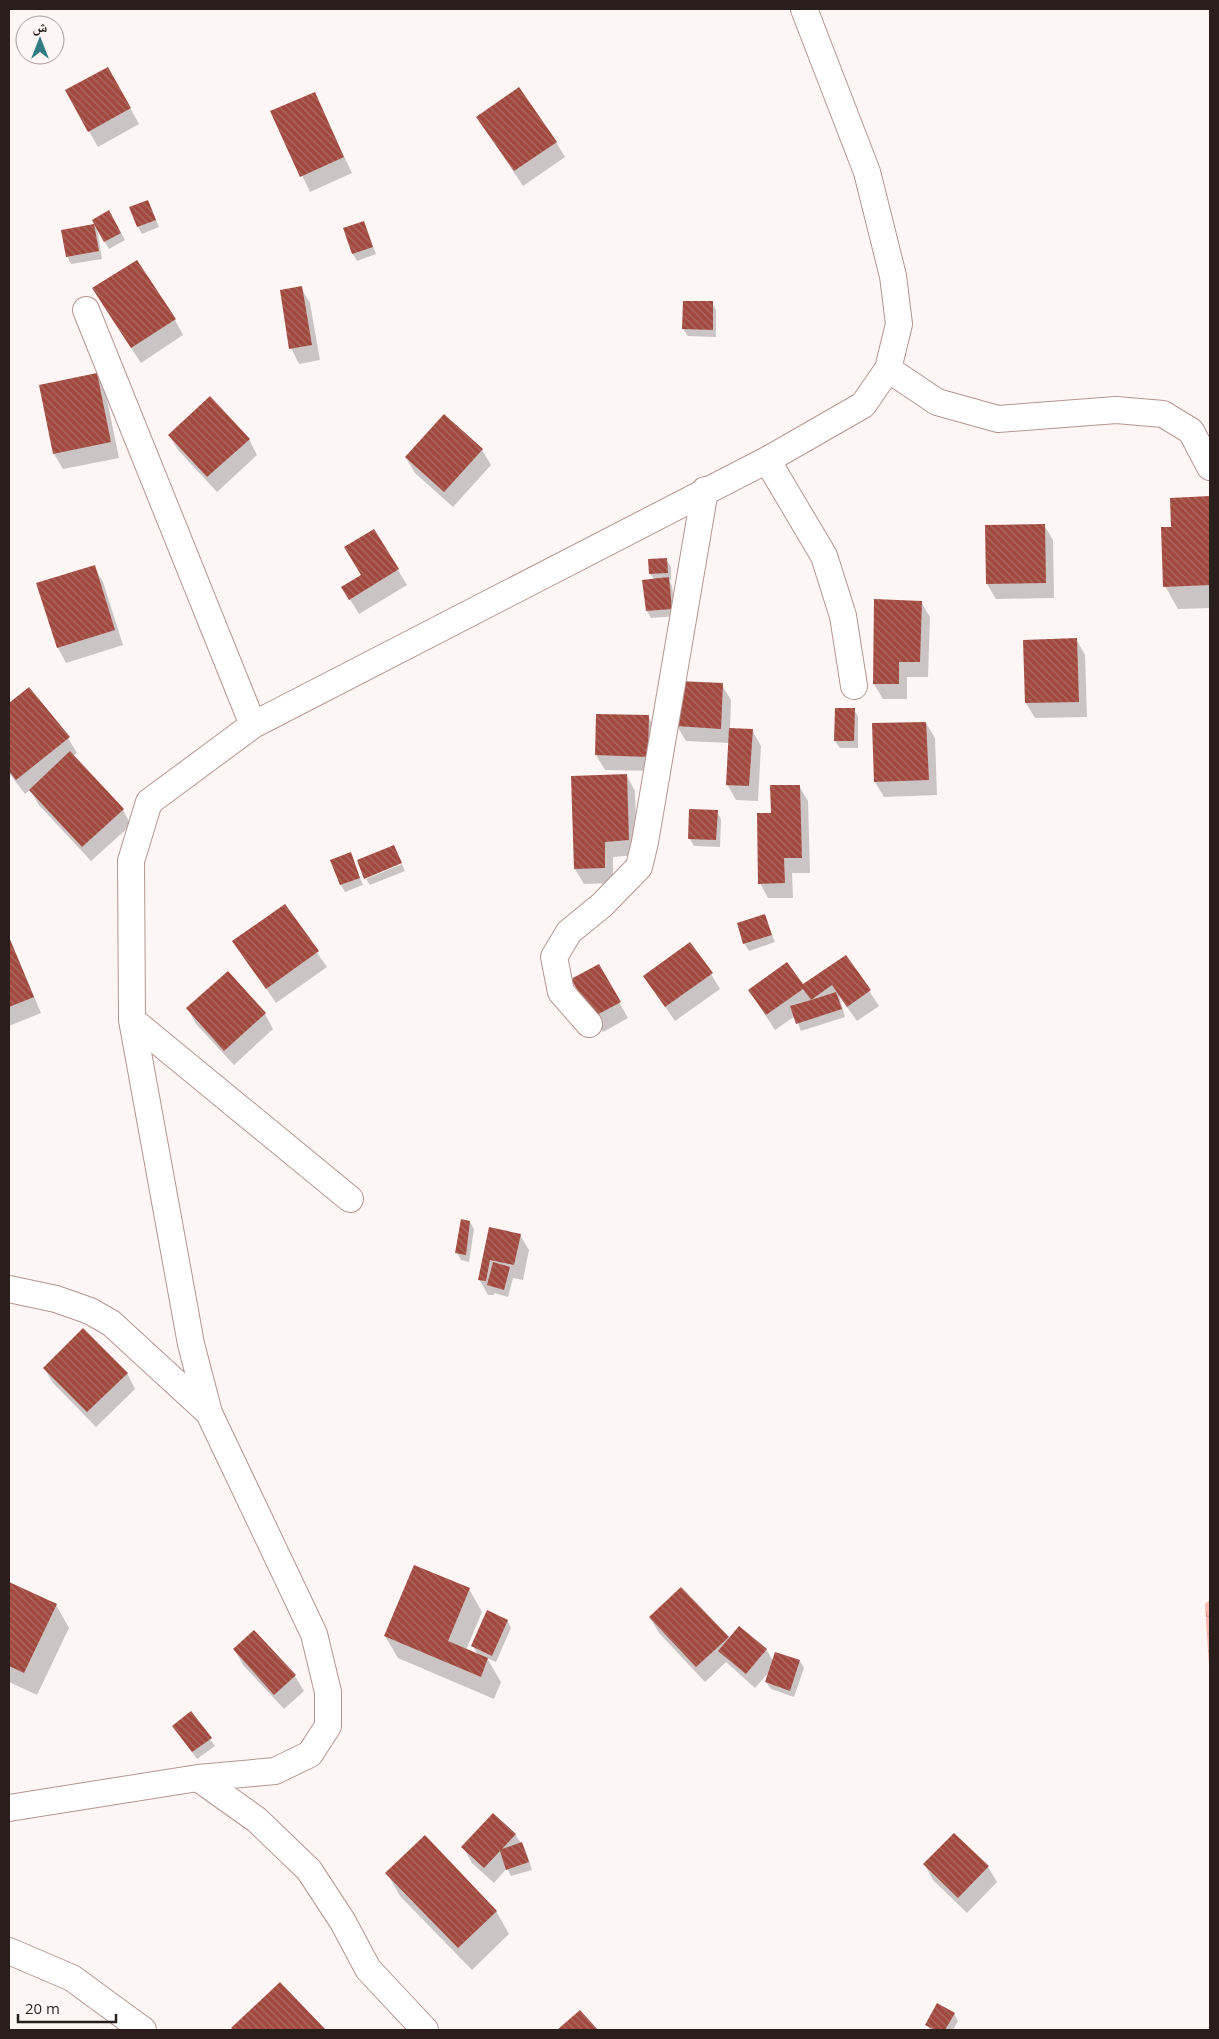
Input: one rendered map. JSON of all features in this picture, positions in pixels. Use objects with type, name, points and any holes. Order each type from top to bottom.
[{"type":"street","points":[[9,1808],[198,1778],[275,1771],[310,1754],[328,1726],[328,1692],[314,1634],[209,1414],[191,1344],[132,1020],[131,861],[149,802],[253,725],[705,490],[767,460],[863,405],[888,369],[899,324],[893,276],[867,172],[804,9]]},
{"type":"street","points":[[86,310],[253,725]]},
{"type":"street","points":[[888,369],[937,402],[998,419],[1116,410],[1163,414],[1191,430],[1210,467]]},
{"type":"street","points":[[767,460],[824,556],[843,616],[854,686]]},
{"type":"street","points":[[589,1024],[560,992],[554,957],[569,932],[602,904],[639,867],[645,842],[705,490]]},
{"type":"street","points":[[132,1020],[350,1199]]},
{"type":"street","points":[[9,1289],[56,1299],[90,1311],[111,1323],[209,1414]]},
{"type":"street","points":[[198,1778],[257,1820],[309,1870],[343,1922],[368,1969],[425,2030]]},
{"type":"street","points":[[9,1951],[72,1978],[143,2030]]},
{"type":"green space","points":[[1210,1600],[1210,1682],[1205,1604]]},
{"type":"building","points":[[108,67],[131,108],[88,132],[65,90]]},
{"type":"building","points":[[519,87],[557,142],[514,171],[476,117]]},
{"type":"building","points":[[315,92],[344,157],[300,177],[270,111]]},
{"type":"building","points":[[148,200],[156,220],[137,227],[129,207]]},
{"type":"building","points":[[109,210],[121,233],[104,242],[92,220]]},
{"type":"building","points":[[364,221],[373,247],[352,254],[343,228]]},
{"type":"building","points":[[94,224],[99,251],[66,257],[61,230]]},
{"type":"building","points":[[137,260],[176,319],[131,348],[92,288]]},
{"type":"building","points":[[302,286],[312,345],[289,349],[280,290]]},
{"type":"building","points":[[683,301],[713,301],[713,330],[682,329]]},
{"type":"building","points":[[97,373],[111,442],[53,454],[39,385]]},
{"type":"building","points":[[210,396],[250,439],[207,477],[168,435]]},
{"type":"building","points":[[444,414],[483,449],[444,492],[405,457]]},
{"type":"building","points":[[1210,496],[1210,585],[1163,587],[1161,527],[1171,527],[1170,498]]},
{"type":"building","points":[[1045,524],[1046,583],[986,584],[985,525]]},
{"type":"building","points":[[374,529],[399,569],[349,600],[341,587],[361,575],[344,547]]},
{"type":"building","points":[[667,558],[668,573],[649,574],[648,559]]},
{"type":"building","points":[[95,565],[115,630],[57,648],[36,583]]},
{"type":"building","points":[[669,577],[672,609],[646,611],[642,580]]},
{"type":"building","points":[[874,599],[922,601],[920,662],[899,662],[899,684],[873,684]]},
{"type":"building","points":[[1077,638],[1079,702],[1025,703],[1023,640]]},
{"type":"building","points":[[678,681],[723,683],[721,729],[676,726]]},
{"type":"building","points":[[29,687],[70,737],[16,780],[9,771],[9,703]]},
{"type":"building","points":[[835,708],[855,708],[854,741],[834,741]]},
{"type":"building","points":[[596,714],[649,715],[648,757],[595,755]]},
{"type":"building","points":[[926,722],[929,780],[874,782],[872,723]]},
{"type":"building","points":[[729,728],[753,729],[749,786],[726,785]]},
{"type":"building","points":[[70,751],[124,809],[82,847],[29,790]]},
{"type":"building","points":[[627,774],[629,840],[605,842],[605,868],[574,869],[571,776]]},
{"type":"building","points":[[770,785],[800,785],[802,858],[784,858],[785,883],[758,884],[757,813],[771,813]]},
{"type":"building","points":[[689,809],[718,810],[716,840],[688,839]]},
{"type":"building","points":[[394,845],[402,863],[364,879],[357,860]]},
{"type":"building","points":[[351,852],[360,878],[340,885],[330,860]]},
{"type":"building","points":[[285,904],[319,951],[266,989],[232,941]]},
{"type":"building","points":[[765,914],[772,935],[743,944],[737,923]]},
{"type":"building","points":[[9,937],[34,997],[9,1007]]},
{"type":"building","points":[[690,942],[713,973],[665,1007],[643,976]]},
{"type":"building","points":[[846,955],[871,990],[847,1007],[832,985],[811,1000],[803,989],[766,1015],[748,990],[787,962],[803,984]]},
{"type":"building","points":[[599,964],[621,1002],[593,1017],[571,979]]},
{"type":"building","points":[[228,971],[266,1013],[224,1051],[186,1008]]},
{"type":"building","points":[[836,992],[842,1009],[796,1024],[790,1006]]},
{"type":"building","points":[[461,1219],[470,1221],[466,1255],[455,1253]]},
{"type":"building","points":[[489,1227],[521,1234],[514,1265],[490,1260],[486,1281],[478,1280]]},
{"type":"building","points":[[493,1262],[510,1267],[504,1290],[487,1285]]},
{"type":"building","points":[[83,1328],[128,1373],[87,1412],[43,1368]]},
{"type":"building","points":[[414,1565],[470,1588],[448,1641],[488,1658],[481,1677],[384,1636]]},
{"type":"building","points":[[9,1582],[57,1604],[24,1673],[9,1666]]},
{"type":"building","points":[[681,1587],[729,1637],[696,1667],[649,1617]]},
{"type":"building","points":[[487,1610],[508,1620],[492,1656],[471,1646]]},
{"type":"building","points":[[739,1626],[767,1649],[746,1674],[718,1651]]},
{"type":"building","points":[[254,1630],[296,1675],[274,1695],[233,1649]]},
{"type":"building","points":[[775,1652],[800,1660],[790,1691],[765,1682]]},
{"type":"building","points":[[191,1711],[212,1738],[192,1752],[172,1726]]},
{"type":"building","points":[[493,1813],[516,1834],[502,1849],[522,1842],[529,1862],[506,1870],[500,1851],[484,1868],[461,1847]]},
{"type":"building","points":[[954,1833],[989,1866],[958,1898],[923,1864]]},
{"type":"building","points":[[425,1835],[497,1911],[458,1948],[385,1873]]},
{"type":"building","points":[[280,1982],[326,2030],[234,2030],[231,2028]]},
{"type":"building","points":[[937,2003],[955,2013],[945,2030],[935,2030],[925,2025]]},
{"type":"building","points":[[580,2010],[598,2030],[557,2030]]}]
